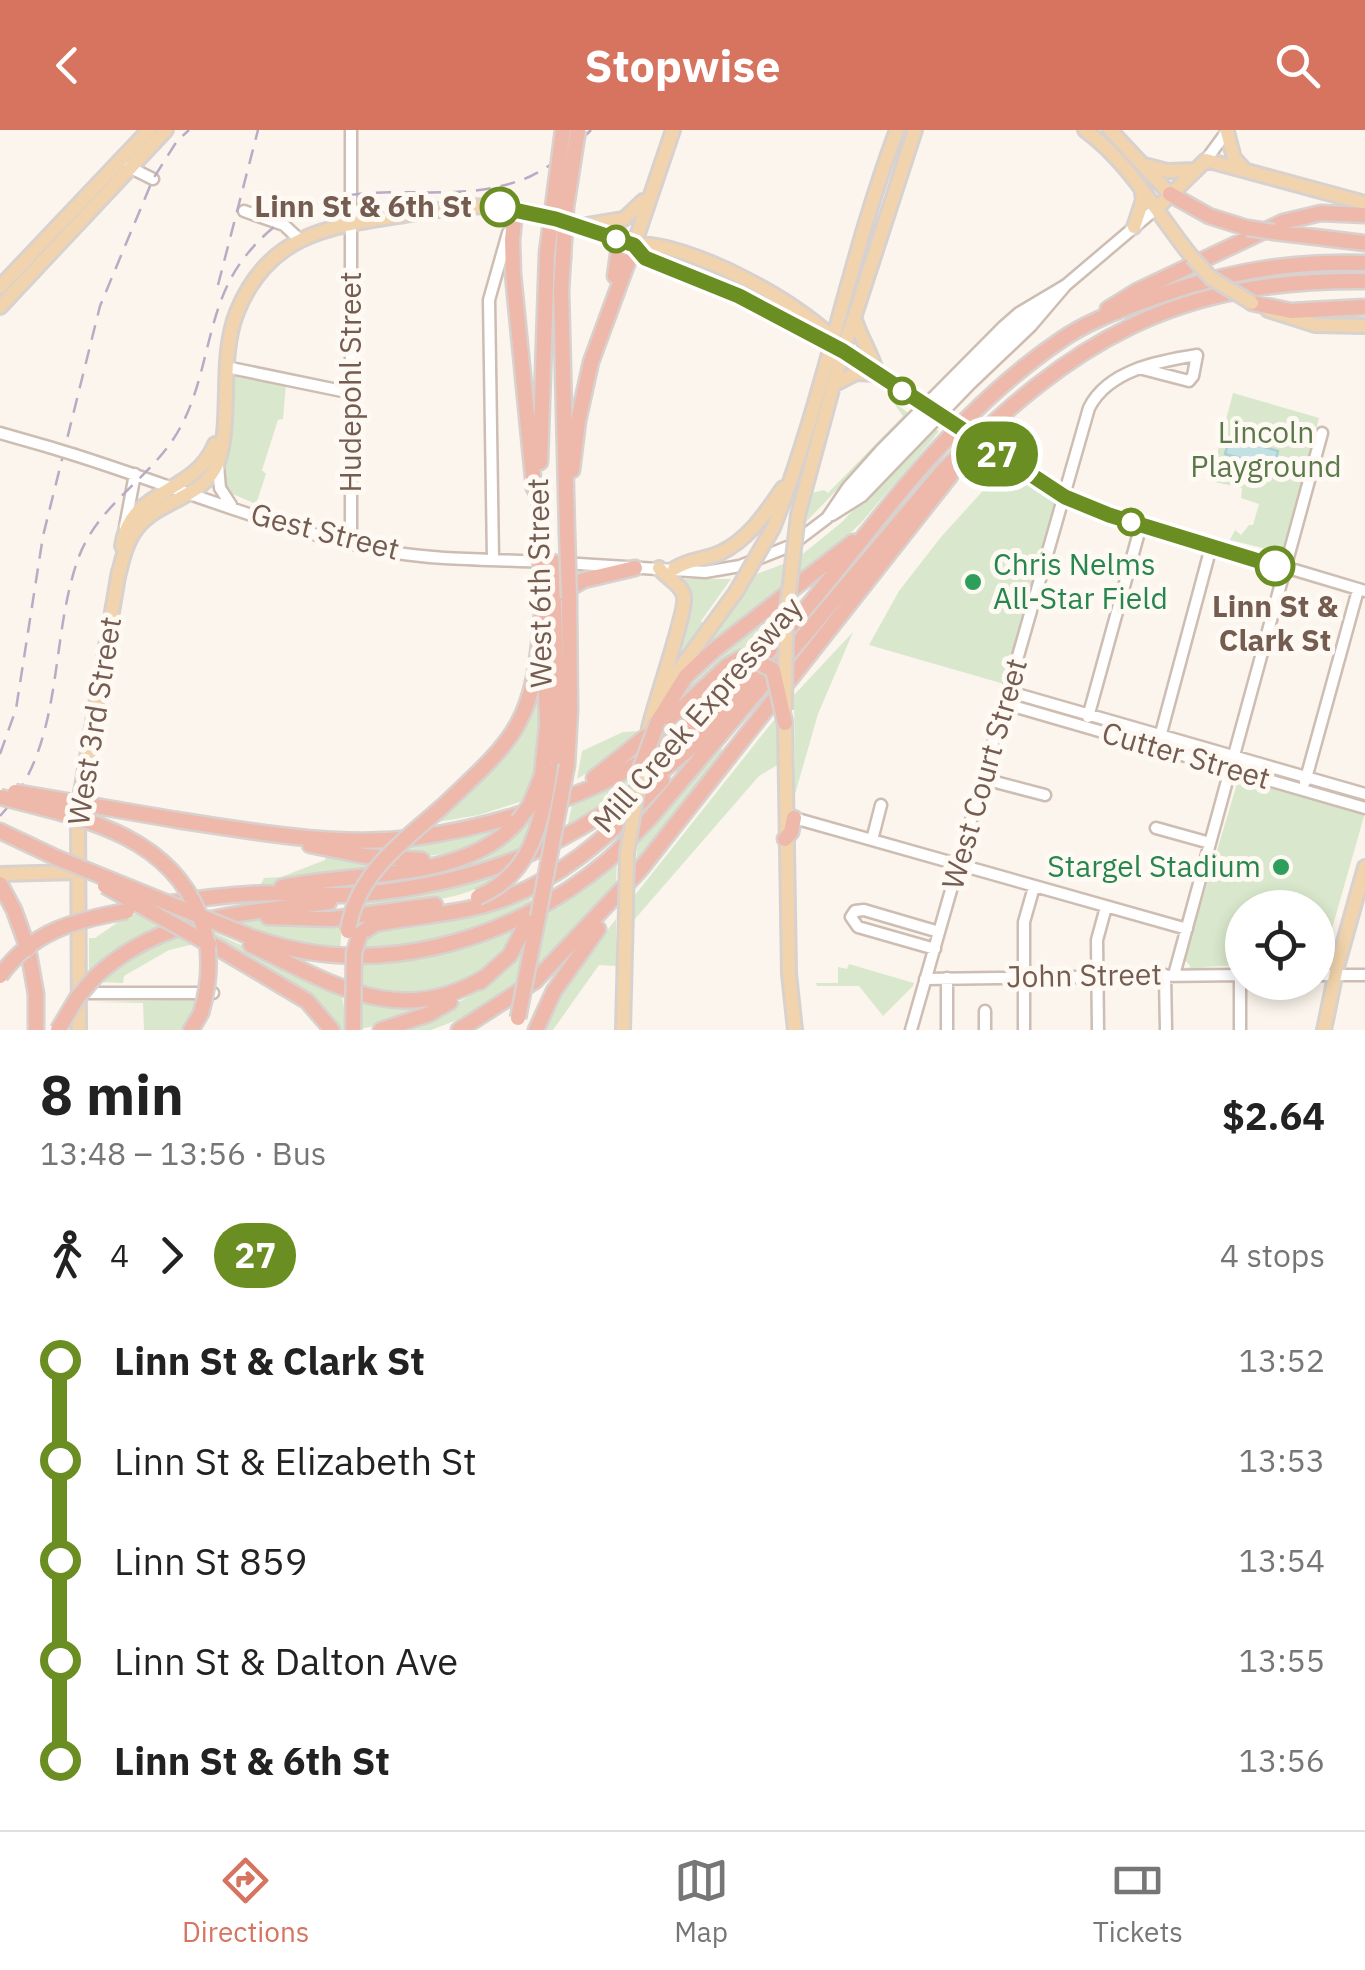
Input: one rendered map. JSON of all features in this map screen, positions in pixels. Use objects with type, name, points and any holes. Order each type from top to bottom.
[{"type":"highway","name":"West 6th Street","points":[[548,613],[542,592],[540,532],[546,253],[563,130]]},
{"type":"highway","name":"West 6th Street","points":[[554,770],[570,711],[560,290],[566,207],[578,130]]},
{"type":"highway","points":[[1170,194],[1209,216],[1247,228],[1365,243]]},
{"type":"highway","points":[[515,208],[513,274],[534,488],[540,497]]},
{"type":"highway","points":[[1093,320],[1127,296],[1282,222],[1321,213],[1365,216]]},
{"type":"highway","points":[[565,484],[572,469],[590,362],[616,292],[627,242]]},
{"type":"highway","name":"Mill Creek Expressway","points":[[0,793],[328,839],[416,837],[481,824],[587,790],[694,725],[805,612],[904,488],[1009,381],[1060,340],[1093,320],[1187,284],[1311,262],[1365,263]]},
{"type":"highway","name":"Mill Creek Expressway","points":[[240,936],[308,952],[389,956],[470,938],[511,922],[562,893],[606,861],[650,818],[942,472],[975,438],[1062,364],[1108,336],[1156,314],[1246,289],[1320,280],[1365,281]]},
{"type":"highway","points":[[1252,303],[1291,311],[1365,307]]},
{"type":"highway","points":[[536,1030],[564,976],[639,872],[967,455],[975,438]]},
{"type":"highway","points":[[640,770],[654,725],[686,676],[853,542],[891,496],[904,488]]},
{"type":"highway","points":[[353,1030],[353,906],[364,882],[496,757],[517,730],[535,682],[553,562]]},
{"type":"highway","points":[[222,918],[332,919],[478,897],[505,882],[531,848],[554,770],[548,725],[548,613],[564,590],[594,576],[634,568]]},
{"type":"highway","points":[[352,936],[375,924],[492,903],[559,871],[618,824],[697,742],[760,673],[805,612]]},
{"type":"highway","points":[[516,1024],[529,962],[532,920],[556,827],[548,613]]},
{"type":"highway","points":[[554,801],[622,758],[740,658],[750,658],[773,670],[785,723]]},
{"type":"highway","points":[[58,1030],[94,978],[152,936],[188,923],[363,898],[480,873],[558,842],[612,810],[697,742]]},
{"type":"highway","points":[[0,976],[47,932],[80,920],[126,910],[262,893],[317,880],[421,868],[463,858],[494,844],[518,822],[554,770]]},
{"type":"highway","points":[[0,793],[111,830],[143,846],[172,869],[188,891],[206,936],[209,976],[192,1030]]},
{"type":"highway","points":[[786,840],[794,818]]},
{"type":"highway","points":[[216,826],[365,856],[410,860],[463,858]]},
{"type":"highway","points":[[0,831],[307,1002],[331,1028]]},
{"type":"highway","points":[[57,865],[188,912],[334,984],[390,1003],[424,1004],[448,998],[487,976]]},
{"type":"highway","points":[[459,1030],[536,981],[639,872]]},
{"type":"highway","points":[[0,884],[22,929],[34,982],[32,1030]]},
{"type":"highway","points":[[262,893],[337,896],[398,889]]},
{"type":"highway","points":[[382,1030],[429,1014],[487,976],[510,955],[532,920]]},
{"type":"highway","points":[[442,1030],[493,1009]]},
{"type":"main road","points":[[0,287],[149,130]]},
{"type":"main road","points":[[0,306],[166,130]]},
{"type":"main road","points":[[627,242],[673,130]]},
{"type":"main road","points":[[795,1030],[788,974],[786,618],[798,515],[833,385],[842,306],[874,192],[897,130]]},
{"type":"main road","points":[[654,725],[673,674],[736,592],[773,528],[822,373],[835,344],[854,318],[915,130]]},
{"type":"main road","points":[[1085,130],[1141,184],[1192,256],[1221,286],[1252,303],[1315,325],[1365,326]]},
{"type":"main road","points":[[1110,130],[1170,194]]},
{"type":"main road","points":[[1227,131],[1234,158],[1245,170]]},
{"type":"main road","points":[[1144,165],[1167,171],[1201,165],[1245,170],[1365,203]]},
{"type":"main road","name":"Gest Street","points":[[1158,206],[1201,165]]},
{"type":"main road","points":[[1134,228],[1143,200],[1141,184]]},
{"type":"main road","points":[[578,226],[624,219],[648,196]]},
{"type":"main road","points":[[118,577],[128,542],[141,523],[192,493],[210,477],[219,456],[232,326],[245,295],[272,260],[299,240],[350,222],[470,207],[515,208],[627,242],[650,242],[737,275],[806,316],[835,344]]},
{"type":"main road","points":[[627,242],[645,258],[739,296],[810,336],[835,344]]},
{"type":"main road","points":[[806,316],[842,306]]},
{"type":"main road","points":[[833,385],[856,373],[877,374],[854,318]]},
{"type":"main road","points":[[810,336],[822,373]]},
{"type":"main road","points":[[123,534],[138,509],[192,476],[208,460],[223,418]]},
{"type":"main road","points":[[674,570],[686,561],[717,555],[745,537],[773,503],[796,464]]},
{"type":"main road","name":"West 3rd Street","points":[[80,1030],[80,790],[123,534]]},
{"type":"main road","points":[[654,725],[656,693],[684,605],[680,588],[659,568]]},
{"type":"main road","points":[[624,1030],[628,853],[640,770]]},
{"type":"main road","points":[[0,874],[37,873],[57,865],[78,872]]},
{"type":"main road","points":[[57,865],[78,897]]},
{"type":"main road","points":[[1335,976],[1365,867]]},
{"type":"main road","points":[[1324,1030],[1330,1000]]},
{"type":"street","name":"Hudepohl Street","points":[[351,130],[351,542]]},
{"type":"street","name":"Gest Street","points":[[1201,165],[1227,131]]},
{"type":"street","points":[[129,168],[153,180]]},
{"type":"street","name":"Gest Street","points":[[0,434],[236,509],[406,554],[705,572],[760,560],[795,543],[862,496],[1066,286],[1158,206]]},
{"type":"street","name":"West 6th Street","points":[[493,559],[490,300],[515,208]]},
{"type":"street","points":[[244,210],[284,225],[299,240]]},
{"type":"street","points":[[827,518],[1026,319],[1066,286]]},
{"type":"street","name":"Gest Street","points":[[827,518],[881,450],[1003,327],[1019,313],[1066,286]]},
{"type":"street","points":[[835,344],[911,398]]},
{"type":"street","name":"West Court Street","points":[[911,1030],[1093,400],[1105,387],[1139,368],[1197,355],[1194,376],[1189,381],[1139,368]]},
{"type":"street","points":[[226,366],[352,393]]},
{"type":"street","points":[[1166,1030],[1170,975],[1187,930],[1322,433]]},
{"type":"street","points":[[219,456],[220,488],[236,509]]},
{"type":"street","points":[[1016,466],[1065,497],[1142,525],[1361,590],[1303,791]]},
{"type":"street","name":"West 3rd Street","points":[[123,534],[134,474]]},
{"type":"street","points":[[1087,721],[1142,525]]},
{"type":"street","points":[[1156,747],[1210,547]]},
{"type":"street","name":"Cutter Street","points":[[1008,698],[1156,747],[1365,808]]},
{"type":"street","name":"Cutter Street","points":[[1087,721],[1160,734],[1365,794]]},
{"type":"street","points":[[984,779],[1045,796]]},
{"type":"street","points":[[872,840],[882,806]]},
{"type":"street","points":[[794,818],[1187,930]]},
{"type":"street","points":[[1156,828],[1210,844]]},
{"type":"street","points":[[1024,1030],[1024,922],[1034,887]]},
{"type":"street","points":[[1098,1030],[1098,940],[1106,907]]},
{"type":"street","points":[[934,948],[858,927],[851,917],[855,911],[864,910],[940,932]]},
{"type":"street","name":"John Street","points":[[926,979],[1225,975]]},
{"type":"street","points":[[1335,976],[1365,975]]},
{"type":"street","points":[[947,978],[947,1030]]},
{"type":"street","points":[[80,994],[213,993]]},
{"type":"street","points":[[1240,1030],[1241,1000]]},
{"type":"street","points":[[985,1011],[985,1030]]},
{"type":"green space","points":[[234,373],[286,384],[283,419],[278,420],[262,470],[266,474],[256,504],[228,492],[221,472],[227,450]]},
{"type":"green space","name":"Lincoln Playground","points":[[1233,393],[1319,418],[1283,553],[1230,540],[1235,530],[1241,535],[1253,525],[1259,504],[1241,498],[1242,488],[1210,481]]},
{"type":"green space","points":[[893,402],[910,414],[804,524],[811,493],[828,493],[903,416]]},
{"type":"green space","points":[[932,427],[939,431],[860,524],[796,583],[799,557],[842,522]]},
{"type":"green space","points":[[1009,462],[1065,497],[1011,686],[869,645],[899,591],[941,537]]},
{"type":"green space","points":[[786,563],[783,592],[674,679],[754,575]]},
{"type":"green space","points":[[680,579],[731,579],[701,621],[706,626],[668,675],[682,623]]},
{"type":"green space","points":[[782,605],[782,621],[756,652],[728,658],[693,692],[670,706],[701,666]]},
{"type":"green space","points":[[853,632],[818,714],[795,794],[794,695]]},
{"type":"green space","points":[[539,692],[542,747],[529,799],[479,815],[432,823],[524,727]]},
{"type":"green space","points":[[778,715],[779,764],[759,776],[634,920],[635,895]]},
{"type":"green space","points":[[641,731],[637,743],[577,779],[582,751],[623,732]]},
{"type":"green space","points":[[720,748],[723,751],[636,861],[638,840]]},
{"type":"green space","points":[[629,775],[626,791],[567,828],[573,801]]},
{"type":"green space","name":"Stargel Stadium","points":[[1239,777],[1365,813],[1335,918],[1335,890],[1225,890],[1225,966],[1201,967],[1225,969],[1190,970],[1186,961],[1183,964]]},
{"type":"green space","points":[[537,816],[526,848],[473,868],[368,887],[375,877],[422,870]]},
{"type":"green space","points":[[511,823],[471,847],[427,856],[396,856],[412,840]]},
{"type":"green space","points":[[327,852],[373,861],[366,869],[260,886],[264,878],[281,877],[325,860]]},
{"type":"green space","points":[[617,860],[616,886],[535,973],[547,912]]},
{"type":"green space","points":[[513,866],[460,895],[357,910],[361,901],[417,893]]},
{"type":"green space","points":[[533,890],[529,907],[485,925],[426,942],[359,951],[372,930]]},
{"type":"green space","points":[[144,912],[166,924],[127,943],[89,973],[89,938],[95,938],[127,916]]},
{"type":"green space","points":[[616,919],[616,966],[599,965],[553,1030],[542,1030],[569,980]]},
{"type":"green space","points":[[229,921],[342,924],[340,951],[283,940]]},
{"type":"green space","points":[[522,926],[503,955],[477,977],[415,998],[359,989],[359,963],[442,953]]},
{"type":"green space","points":[[213,932],[341,992],[348,1030],[340,1030],[314,1002],[283,979],[215,941]]},
{"type":"green space","points":[[180,933],[199,943],[169,950],[124,976],[123,983],[99,982],[140,951]]},
{"type":"green space","points":[[527,939],[517,989],[473,1014],[431,1030],[398,1030],[437,1014],[486,984]]},
{"type":"green space","points":[[849,964],[914,983],[883,1016],[859,986],[817,986],[816,983],[838,983],[838,967],[847,969]]},
{"type":"green space","points":[[359,998],[392,1006],[433,1007],[391,1023],[359,1029]]},
{"type":"green space","points":[[198,1000],[186,1030],[144,1030],[143,1003],[92,1002]]},
{"type":"water","points":[[1230,437],[1278,451],[1274,467],[1225,454]]},
{"type":"railway","points":[[0,754],[16,709],[43,536],[100,306],[153,179],[177,141],[189,130]]},
{"type":"railway","points":[[218,285],[258,130]]},
{"type":"railway","points":[[0,816],[21,788],[46,726],[62,625],[78,559],[99,522],[169,446],[180,428],[198,384],[224,294],[248,253],[280,222],[314,204],[349,195],[495,187],[539,172],[591,130]]},
{"type":"bus line","name":"27","points":[[500,207],[556,219],[634,245],[645,258],[752,303],[843,351],[1065,497],[1109,515],[1275,566]]},
{"type":"place","name":"Linn St & 6th St","points":[[500,207]]},
{"type":"place","name":"Linn St & Clark St","points":[[1275,566]]},
{"type":"place","name":"Chris Nelms All-Star Field","points":[[973,582]]},
{"type":"place","name":"Stargel Stadium","points":[[1281,867]]}]
